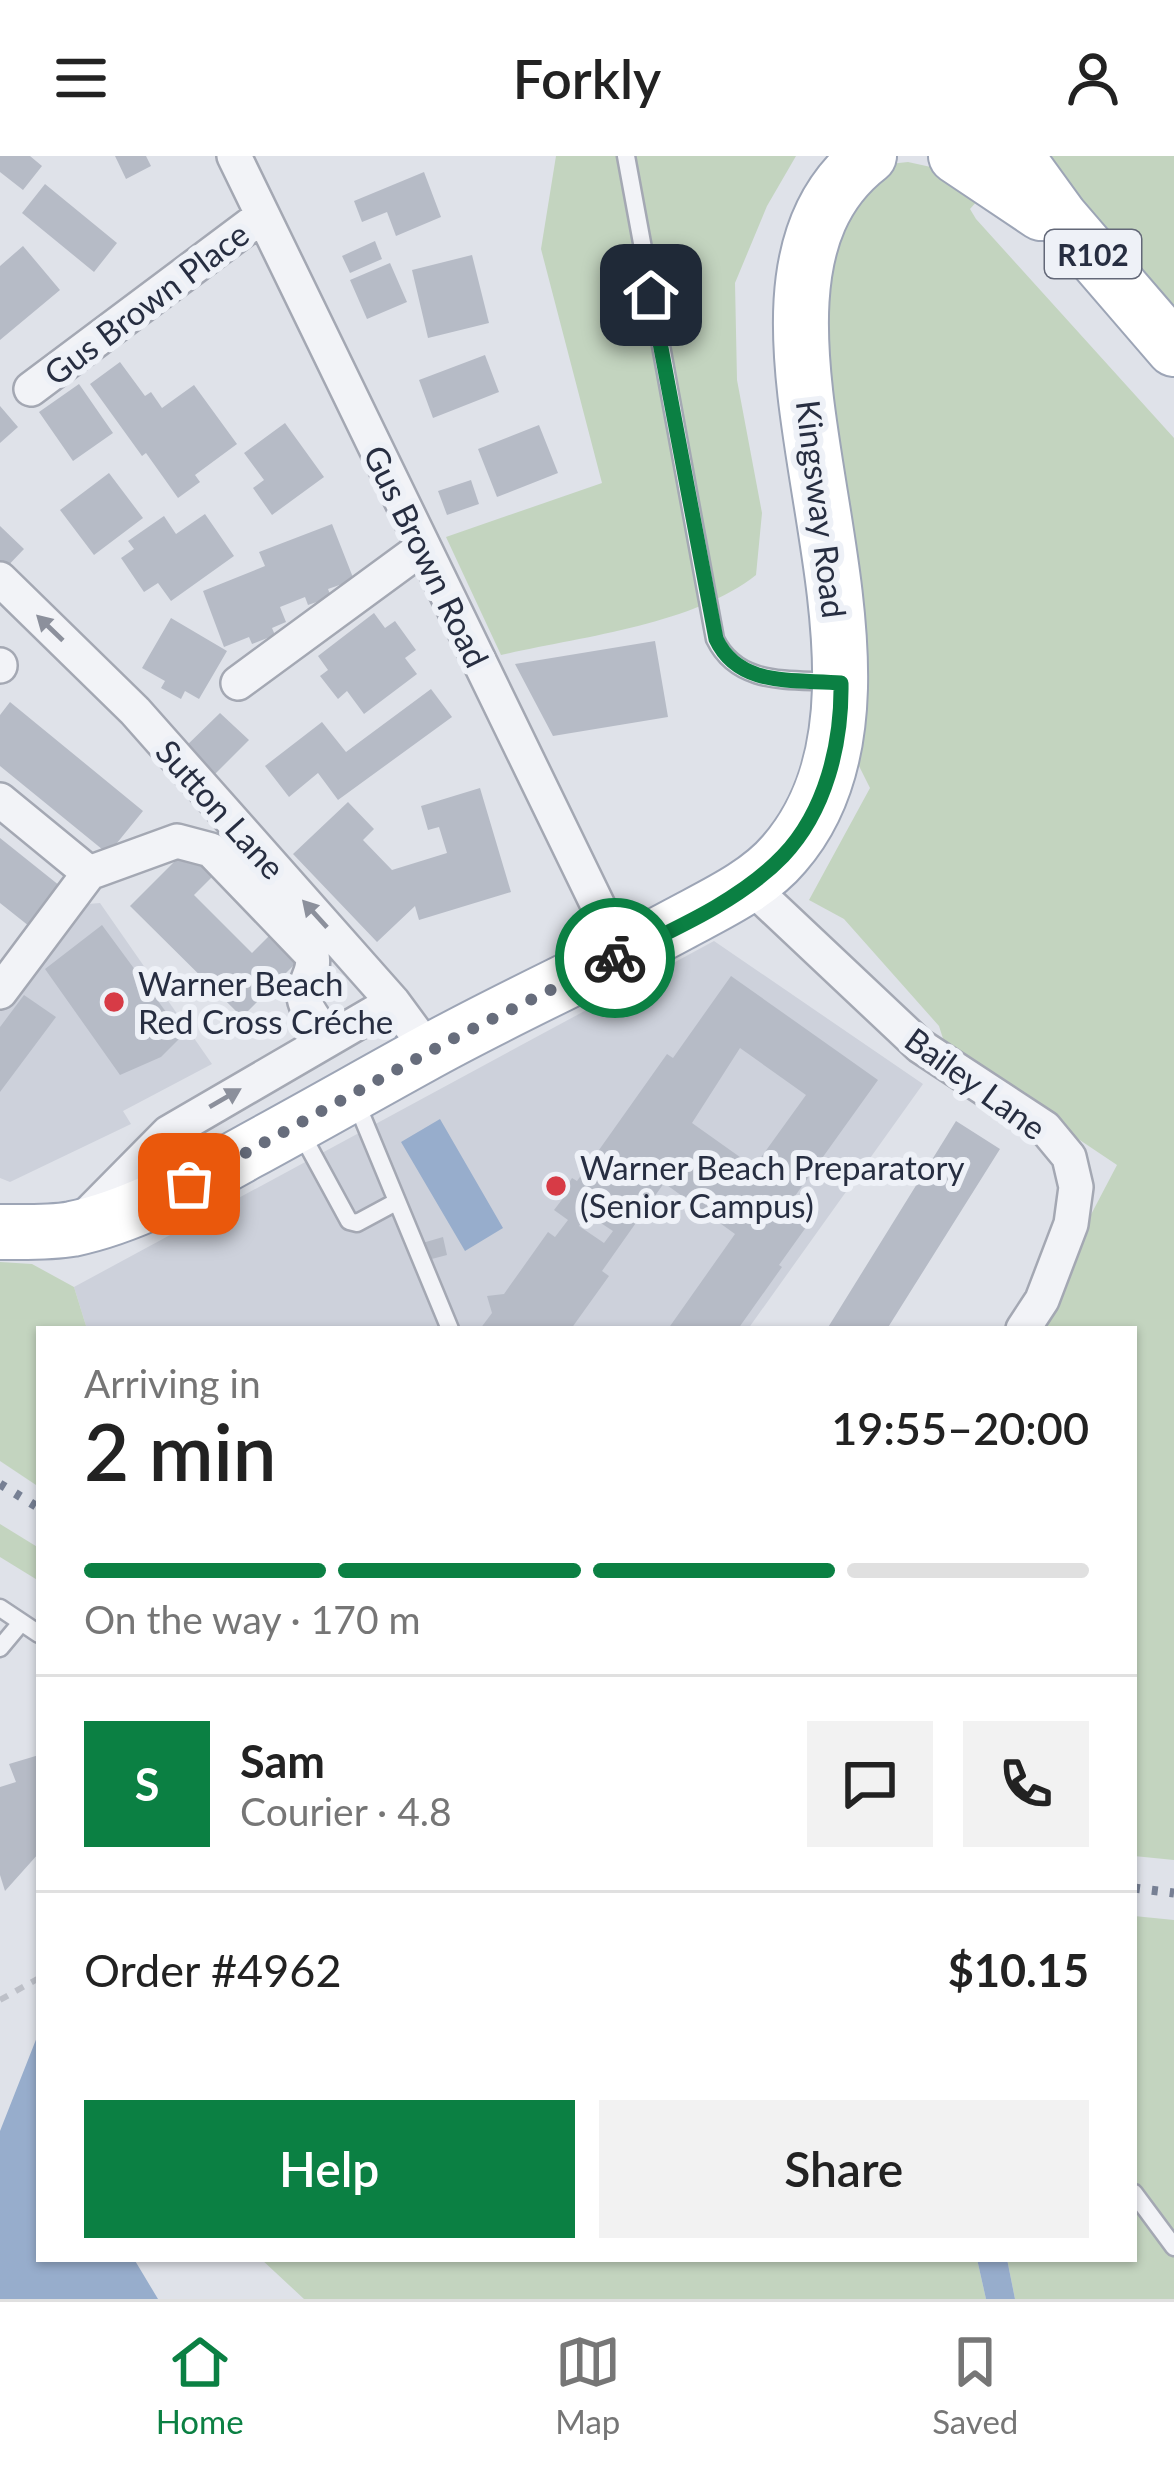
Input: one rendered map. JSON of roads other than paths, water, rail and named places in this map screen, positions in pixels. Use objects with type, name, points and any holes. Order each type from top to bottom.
[{"type":"main road","points":[[956,156],[1029,208],[1061,218]]},
{"type":"main road","name":"R102","points":[[1016,156],[1061,218],[1174,349]]},
{"type":"main road","name":"Kingsway Road","points":[[0,1232],[74,1228],[151,1203],[429,1051],[622,955],[748,884],[783,856],[826,786],[838,740],[841,683],[798,319],[813,238],[857,161]]},
{"type":"street","name":"Gus Brown Road","points":[[234,156],[622,955]]},
{"type":"street","name":"Gus Brown Place","points":[[31,389],[262,216]]},
{"type":"street","points":[[238,683],[422,548]]},
{"type":"street","name":"Sutton Lane","points":[[0,579],[135,711],[393,1002],[429,1051]]},
{"type":"street","points":[[0,800],[88,873]]},
{"type":"street","points":[[0,992],[88,873],[177,841],[211,850],[312,955],[315,970],[305,1001],[329,1039]]},
{"type":"street","name":"Bailey Lane","points":[[748,884],[920,1046],[1045,1128],[1069,1156],[1076,1187],[1071,1224],[1042,1300],[1026,1326]]},
{"type":"street","points":[[74,1228],[168,1133],[393,1002]]},
{"type":"lane","points":[[626,156],[716,639],[723,655],[739,669],[759,677],[841,683]]},
{"type":"lane","points":[[353,1095],[449,1326]]},
{"type":"lane","points":[[297,1125],[349,1221],[357,1222],[396,1202]]},
{"type":"lane","points":[[0,1608],[36,1632]]},
{"type":"lane","points":[[0,1648],[20,1624]]},
{"type":"lane","points":[[1137,2197],[1174,2246]]},
{"type":"water","points":[[440,1119],[503,1228],[465,1251],[401,1142]]},
{"type":"water","points":[[36,2040],[36,2262],[136,2262],[158,2299],[0,2299],[0,2131]]},
{"type":"water","points":[[978,2262],[1008,2262],[1015,2299],[986,2299]]},
{"type":"railway","points":[[0,1484],[36,1506]]},
{"type":"railway","points":[[1137,1888],[1174,1893]]},
{"type":"place","name":"Warner Beach Red Cross Créche","points":[[114,1002]]},
{"type":"place","name":"Warner Beach Preparatory (Senior Campus)","points":[[556,1186]]}]
